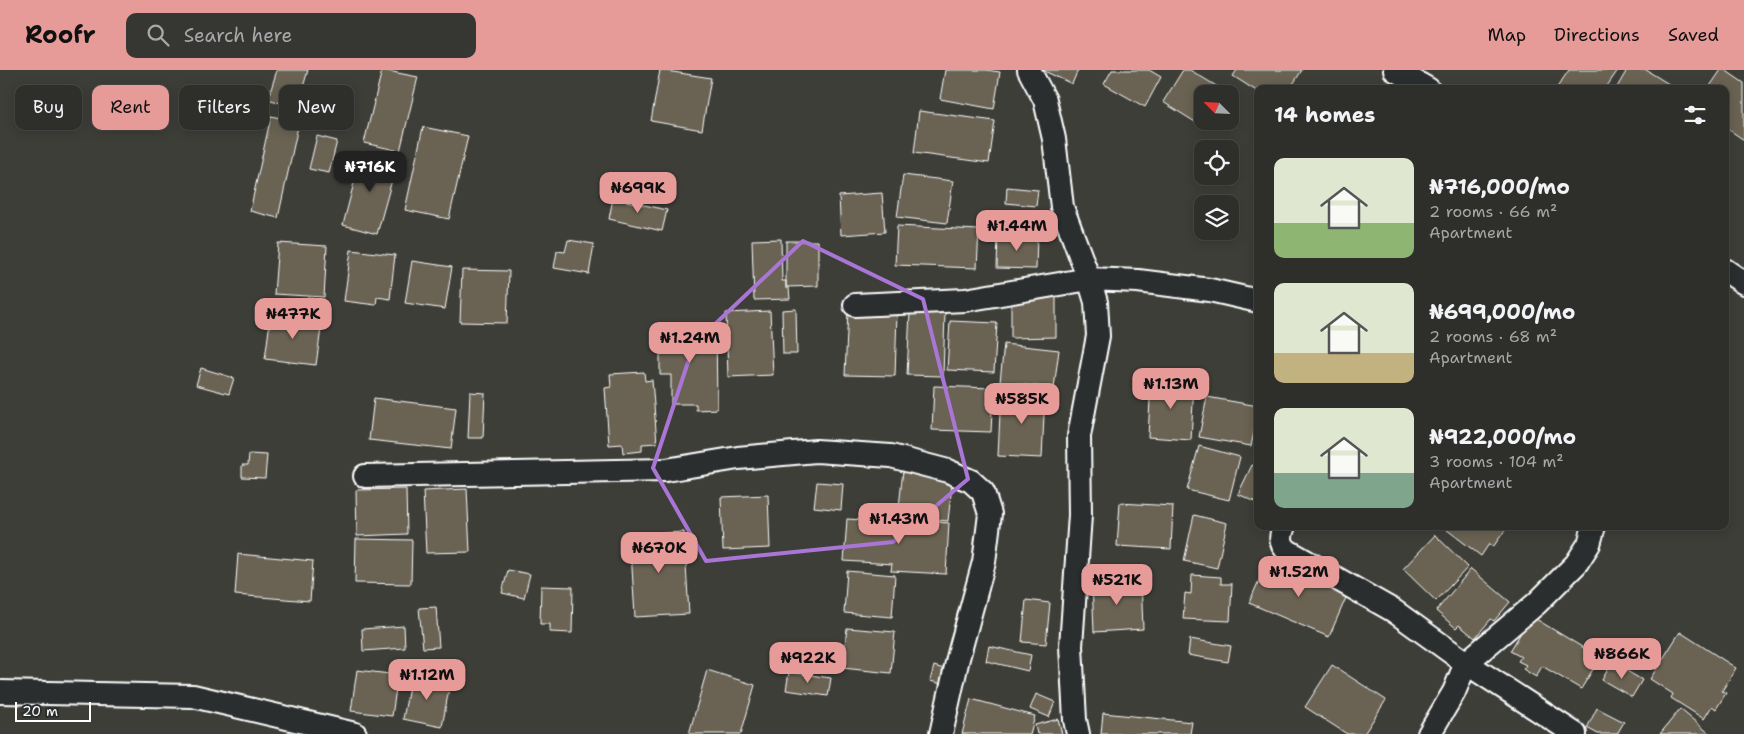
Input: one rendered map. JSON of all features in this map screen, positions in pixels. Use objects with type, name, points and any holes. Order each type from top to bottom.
[{"type":"street","points":[[1029,70],[1044,100],[1054,139],[1062,207],[1096,302],[1098,336],[1079,436],[1080,514],[1071,646],[1078,734]]},
{"type":"street","points":[[1395,70],[1421,85]]},
{"type":"street","points":[[1729,273],[1744,282]]},
{"type":"street","points":[[855,305],[965,300],[1089,279],[1138,281],[1210,290],[1254,300]]},
{"type":"street","points":[[365,476],[666,470],[738,458],[816,451],[891,456],[948,471],[971,481],[983,492],[990,514],[984,562],[958,658],[941,734]]},
{"type":"street","points":[[1283,530],[1282,547],[1394,611],[1466,663],[1575,734]]},
{"type":"street","points":[[1429,734],[1454,692],[1466,663],[1537,603],[1576,564],[1589,544],[1593,530]]},
{"type":"street","points":[[0,692],[193,696],[355,734]]},
{"type":"highlighted area","points":[[803,241],[923,299],[968,479],[893,542],[706,561],[653,468],[694,344]]},
{"type":"building","points":[[277,70],[308,70],[304,85],[279,85],[279,102],[269,99]]},
{"type":"building","points":[[382,70],[418,77],[400,151],[364,143]]},
{"type":"building","points":[[660,70],[711,78],[702,130],[651,121]]},
{"type":"building","points":[[945,70],[1000,72],[994,109],[940,99]]},
{"type":"building","points":[[1042,70],[1078,70],[1072,84]]},
{"type":"building","points":[[1112,70],[1149,70],[1161,77],[1145,107],[1104,84]]},
{"type":"building","points":[[1183,70],[1190,70],[1215,85],[1194,85],[1194,121],[1163,102]]},
{"type":"building","points":[[1237,70],[1302,70],[1293,85],[1254,85],[1254,89],[1233,76]]},
{"type":"building","points":[[1569,70],[1618,70],[1608,85],[1559,85]]},
{"type":"building","points":[[1627,70],[1646,70],[1670,85],[1618,85]]},
{"type":"building","points":[[1721,70],[1725,70],[1744,83],[1744,140],[1729,130],[1729,85],[1711,85]]},
{"type":"building","points":[[919,111],[995,121],[989,163],[914,153]]},
{"type":"building","points":[[271,116],[279,118],[279,130],[297,130],[278,218],[250,211]]},
{"type":"building","points":[[423,127],[468,136],[449,219],[405,210]]},
{"type":"building","points":[[317,136],[337,141],[329,173],[309,169]]},
{"type":"building","points":[[362,152],[397,162],[377,234],[343,225]]},
{"type":"building","points":[[903,175],[953,181],[947,223],[897,217]]},
{"type":"building","points":[[1007,187],[1038,190],[1036,206],[1006,203]]},
{"type":"building","points":[[882,193],[885,232],[841,235],[839,196]]},
{"type":"building","points":[[613,198],[667,210],[662,231],[609,219]]},
{"type":"building","points":[[897,226],[979,230],[977,268],[895,265]]},
{"type":"building","points":[[998,234],[1037,235],[1036,269],[997,268]]},
{"type":"building","points":[[781,239],[782,281],[786,281],[786,288],[789,288],[790,299],[754,300],[752,240]]},
{"type":"building","points":[[568,240],[594,244],[589,274],[554,268],[557,251],[565,252]]},
{"type":"building","points":[[786,241],[818,241],[818,286],[786,287]]},
{"type":"building","points":[[278,243],[327,246],[324,297],[274,294]]},
{"type":"building","points":[[351,250],[395,255],[390,299],[377,297],[376,305],[344,301]]},
{"type":"building","points":[[412,261],[452,267],[445,309],[405,303]]},
{"type":"building","points":[[462,270],[509,271],[507,323],[460,322]]},
{"type":"building","points":[[1011,295],[1056,295],[1056,337],[1011,338]]},
{"type":"building","points":[[796,309],[797,354],[783,354],[782,310]]},
{"type":"building","points":[[848,310],[897,312],[895,376],[845,375]]},
{"type":"building","points":[[770,311],[773,375],[728,377],[726,313]]},
{"type":"building","points":[[910,311],[945,312],[943,376],[907,375]]},
{"type":"building","points":[[271,314],[322,321],[316,365],[265,359]]},
{"type":"building","points":[[950,321],[997,323],[994,372],[947,370]]},
{"type":"building","points":[[716,324],[717,409],[696,410],[696,404],[671,404],[671,375],[660,375],[660,325]]},
{"type":"building","points":[[1004,344],[1059,350],[1054,388],[1000,382]]},
{"type":"building","points":[[201,368],[234,378],[229,394],[196,385]]},
{"type":"building","points":[[644,372],[645,381],[652,380],[657,443],[642,444],[642,451],[623,453],[622,444],[609,445],[605,388],[611,387],[610,374]]},
{"type":"building","points":[[1151,381],[1194,383],[1191,440],[1148,437]]},
{"type":"building","points":[[934,386],[993,388],[991,432],[932,430]]},
{"type":"building","points":[[470,392],[485,393],[483,438],[468,438]]},
{"type":"building","points":[[1001,392],[1045,393],[1042,458],[998,456]]},
{"type":"building","points":[[1207,397],[1254,405],[1254,432],[1251,446],[1199,437]]},
{"type":"building","points":[[374,398],[456,408],[451,449],[369,440]]},
{"type":"building","points":[[1199,446],[1240,457],[1229,500],[1187,490]]},
{"type":"building","points":[[249,454],[267,455],[265,478],[242,477],[242,465],[248,465]]},
{"type":"building","points":[[1252,465],[1254,466],[1254,501],[1238,494]]},
{"type":"building","points":[[903,470],[953,475],[948,521],[898,516]]},
{"type":"building","points":[[817,482],[843,484],[841,510],[814,507]]},
{"type":"building","points":[[406,489],[407,534],[357,536],[356,490]]},
{"type":"building","points":[[467,489],[470,552],[426,553],[423,491]]},
{"type":"building","points":[[768,495],[770,548],[723,550],[721,497]]},
{"type":"building","points":[[1120,503],[1173,506],[1171,549],[1117,546]]},
{"type":"building","points":[[1194,515],[1227,523],[1217,568],[1184,561]]},
{"type":"building","points":[[847,519],[895,522],[895,519],[949,523],[946,574],[891,571],[892,564],[844,561]]},
{"type":"building","points":[[1447,530],[1505,530],[1493,547],[1489,544],[1481,556]]},
{"type":"building","points":[[684,532],[689,614],[635,617],[630,535]]},
{"type":"building","points":[[1435,535],[1468,567],[1436,601],[1403,569]]},
{"type":"building","points":[[356,539],[412,540],[411,584],[355,583]]},
{"type":"building","points":[[238,554],[313,561],[310,601],[235,595]]},
{"type":"building","points":[[1268,560],[1348,593],[1329,637],[1249,603]]},
{"type":"building","points":[[1471,569],[1510,602],[1494,621],[1491,619],[1475,638],[1459,625],[1456,628],[1436,611]]},
{"type":"building","points":[[508,570],[530,574],[524,598],[502,593]]},
{"type":"building","points":[[847,571],[895,575],[892,617],[844,613]]},
{"type":"building","points":[[1192,575],[1221,577],[1221,584],[1232,584],[1230,621],[1183,619],[1185,593],[1191,594]]},
{"type":"building","points":[[1141,580],[1143,629],[1094,632],[1092,582]]},
{"type":"building","points":[[541,586],[573,587],[572,633],[550,632],[550,624],[540,624]]},
{"type":"building","points":[[1026,600],[1050,603],[1046,644],[1022,642]]},
{"type":"building","points":[[436,607],[439,647],[423,648],[419,608]]},
{"type":"building","points":[[1531,616],[1600,658],[1581,689],[1542,666],[1536,677],[1523,669],[1526,665],[1518,661],[1521,657],[1510,651]]},
{"type":"building","points":[[404,626],[405,648],[363,651],[362,629]]},
{"type":"building","points":[[847,628],[895,632],[891,673],[842,668]]},
{"type":"building","points":[[1680,632],[1736,668],[1722,691],[1726,693],[1716,709],[1712,706],[1704,719],[1671,698],[1673,694],[1650,679]]},
{"type":"building","points":[[1190,639],[1231,646],[1228,662],[1188,655]]},
{"type":"building","points":[[989,646],[1031,655],[1028,671],[986,661]]},
{"type":"building","points":[[1612,662],[1642,680],[1632,697],[1602,680]]},
{"type":"building","points":[[1332,665],[1386,700],[1364,734],[1347,734],[1305,707]]},
{"type":"building","points":[[934,666],[950,671],[946,685],[930,681]]},
{"type":"building","points":[[357,670],[398,675],[392,716],[351,711]]},
{"type":"building","points":[[707,670],[755,685],[741,734],[689,734]]},
{"type":"building","points":[[789,672],[831,678],[828,696],[786,690]]},
{"type":"building","points":[[411,676],[450,683],[442,727],[403,719]]},
{"type":"building","points":[[1036,694],[1055,702],[1049,717],[1030,709]]},
{"type":"building","points":[[971,699],[1035,716],[1030,734],[962,734]]},
{"type":"building","points":[[1597,708],[1624,722],[1617,734],[1598,734],[1587,728]]},
{"type":"building","points":[[1680,709],[1710,734],[1660,734]]},
{"type":"building","points":[[1103,713],[1192,722],[1190,734],[1101,734]]},
{"type":"building","points":[[1058,719],[1062,734],[1037,734],[1035,725]]}]
